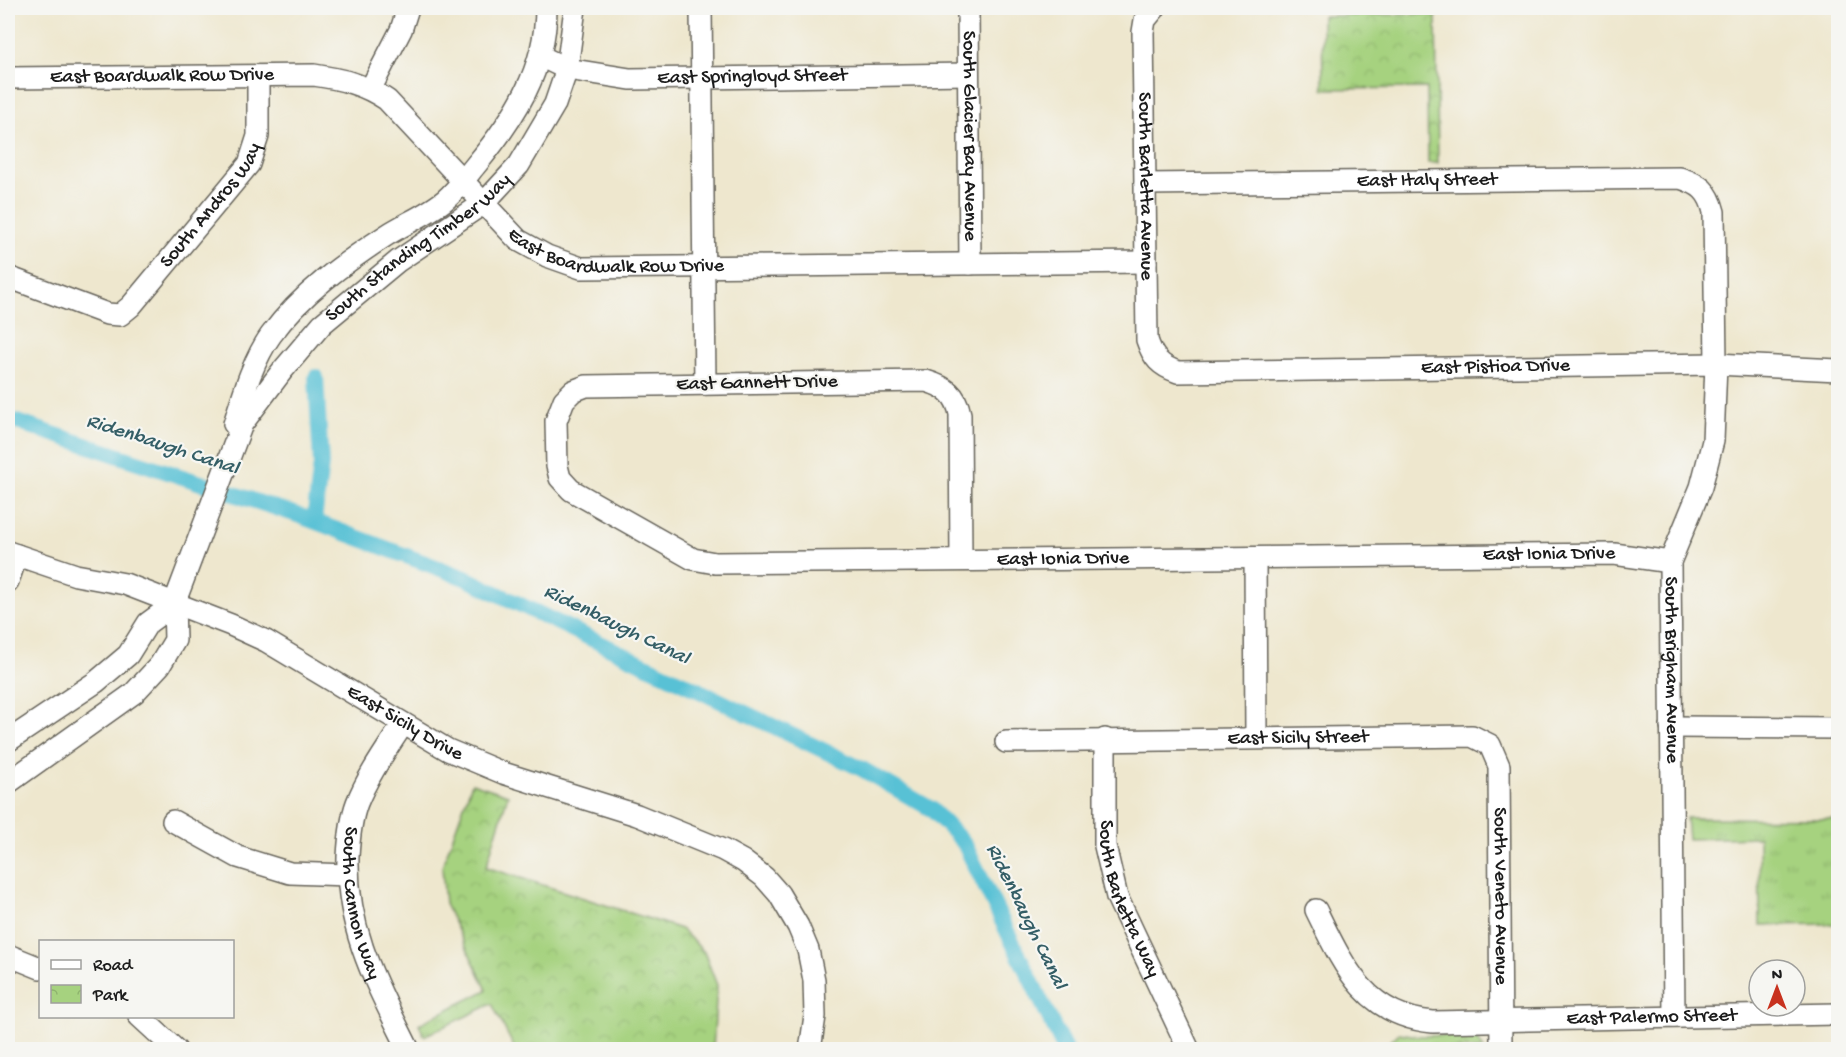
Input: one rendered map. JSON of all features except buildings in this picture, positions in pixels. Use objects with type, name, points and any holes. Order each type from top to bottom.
[{"type":"street","points":[[370,88],[401,30],[408,8]]},
{"type":"street","name":"South Standing Timber Way","points":[[224,471],[242,401],[270,336],[315,286],[386,236],[446,200],[463,181],[512,118],[529,87],[540,56],[546,8]]},
{"type":"street","name":"South Standing Timber Way","points":[[8,783],[134,693],[160,665],[175,640],[174,604],[242,423],[282,370],[322,324],[398,261],[484,203],[519,165],[555,104],[567,69],[575,8]]},
{"type":"street","points":[[701,8],[705,384]]},
{"type":"street","name":"South Glacier Bay Avenue","points":[[968,8],[970,264]]},
{"type":"street","name":"South Barletta Avenue","points":[[1153,8],[1145,20],[1143,32],[1147,340],[1157,361]]},
{"type":"street","name":"East Springloyd Street","points":[[540,56],[567,69],[630,79],[968,74]]},
{"type":"street","name":"East Boardwalk Row Drive","points":[[8,78],[314,75],[345,80],[370,88],[387,99],[518,240],[547,256],[581,268],[1146,262]]},
{"type":"street","name":"South Andros Way","points":[[8,277],[107,314],[120,315],[131,306],[249,164],[258,136],[258,76]]},
{"type":"street","name":"East Italy Street","points":[[1145,184],[1680,178],[1705,189]]},
{"type":"street","name":"South Brigham Avenue","points":[[1674,1017],[1670,562],[1708,466],[1715,416],[1714,212],[1705,189]]},
{"type":"street","name":"East Pistioa Drive","points":[[1157,361],[1179,372],[1716,364],[1839,370]]},
{"type":"street","name":"East Gannett Drive","points":[[564,400],[573,391],[586,386],[926,381],[940,385],[952,393],[960,414],[961,560]]},
{"type":"street","name":"East Ionia Drive","points":[[564,400],[556,421],[560,478],[572,490],[693,559],[715,563],[1614,554],[1670,562]]},
{"type":"street","points":[[8,581],[12,553]]},
{"type":"street","name":"East Sicily Drive","points":[[12,553],[76,575],[125,584],[266,641],[448,750],[490,769],[637,815],[723,850],[764,877],[790,911],[808,950],[814,980],[815,1016],[810,1050]]},
{"type":"street","points":[[1255,558],[1256,738]]},
{"type":"street","points":[[8,741],[96,682],[128,655],[148,623],[174,604]]},
{"type":"street","name":"South Cannon Way","points":[[403,724],[356,804],[349,841],[348,875],[350,910],[360,945],[374,980],[409,1050]]},
{"type":"street","points":[[1671,727],[1839,728]]},
{"type":"street","name":"East Sicily Street","points":[[1006,742],[1472,736],[1490,745]]},
{"type":"street","name":"South Barletta Way","points":[[1105,739],[1105,846],[1117,897],[1189,1050]]},
{"type":"street","name":"South Veneto Avenue","points":[[1490,745],[1499,766],[1501,1050]]},
{"type":"street","points":[[174,821],[238,857],[290,873],[348,875]]},
{"type":"street","name":"East Palermo Street","points":[[1316,910],[1342,964],[1354,979],[1392,1013],[1409,1020],[1433,1022],[1839,1014]]},
{"type":"street","points":[[8,955],[39,968]]},
{"type":"street","points":[[140,1018],[176,1050]]},
{"type":"green space","points":[[1436,14],[1438,163],[1428,163],[1427,88],[1323,89],[1322,16]]},
{"type":"green space","points":[[472,783],[508,795],[486,867],[681,929],[704,952],[717,985],[713,1049],[515,1049],[492,1004],[424,1036],[419,1024],[487,990],[445,904],[442,867]]},
{"type":"green space","points":[[1686,818],[1838,819],[1838,924],[1760,925],[1759,837],[1688,839]]},
{"type":"green space","points":[[1399,1033],[1418,1036],[1474,1035],[1484,1049],[1383,1049]]},
{"type":"waterway","points":[[314,521],[321,464],[316,377]]},
{"type":"waterway","name":"Ridenbaugh Canal","points":[[8,419],[300,516],[465,578],[862,769],[931,809],[964,843],[1065,1050]]}]
